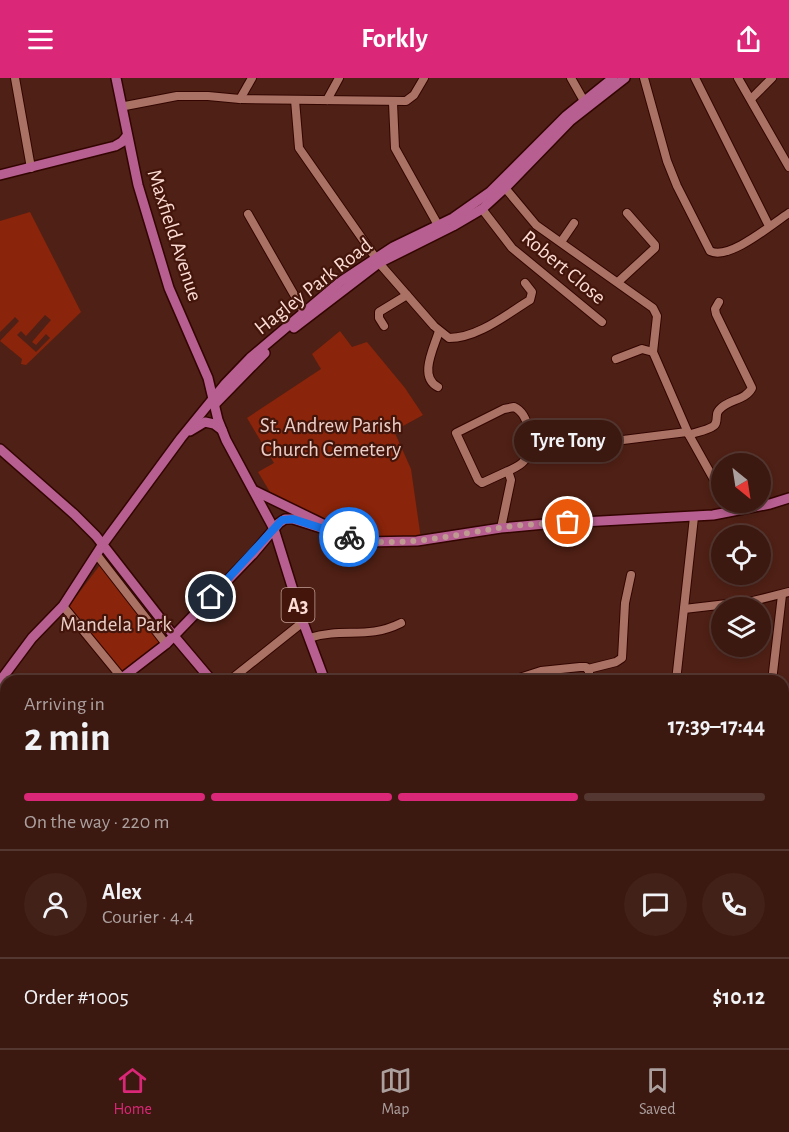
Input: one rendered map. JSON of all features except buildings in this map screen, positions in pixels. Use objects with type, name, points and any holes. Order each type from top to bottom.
[{"type":"main road","name":"Maxfield Avenue","points":[[116,78],[138,185],[165,276],[208,378],[213,401]]},
{"type":"main road","name":"Hagley Park Road","points":[[213,401],[265,353],[377,260],[453,226],[482,209],[584,101],[613,78]]},
{"type":"main road","name":"Hagley Park Road","points":[[4,675],[32,638],[63,606],[103,544],[181,438],[250,358],[340,282],[503,185],[570,121],[625,78]]},
{"type":"main road","points":[[0,176],[119,145],[127,136]]},
{"type":"main road","name":"A3","points":[[213,401],[222,430],[274,529],[303,622],[323,675]]},
{"type":"main road","points":[[181,438],[200,423],[205,422],[214,424],[222,430]]},
{"type":"main road","points":[[0,449],[74,514],[103,544],[207,675]]},
{"type":"main road","points":[[255,491],[325,524],[373,541]]},
{"type":"main road","points":[[771,502],[789,498]]},
{"type":"main road","points":[[125,675],[166,644],[253,554],[282,520],[289,518],[365,542],[434,539],[501,528],[694,517],[724,513]]},
{"type":"street","points":[[15,78],[31,168]]},
{"type":"street","points":[[240,99],[252,78]]},
{"type":"street","points":[[327,100],[339,78]]},
{"type":"street","points":[[125,106],[177,96],[406,102],[414,95],[424,78]]},
{"type":"street","points":[[571,78],[584,101]]},
{"type":"street","points":[[644,78],[659,136],[676,186],[710,251],[716,254],[730,250],[789,213]]},
{"type":"street","points":[[695,78],[769,226]]},
{"type":"street","points":[[738,78],[789,167]]},
{"type":"street","points":[[751,99],[772,78]]},
{"type":"street","points":[[295,100],[299,148],[377,260],[439,332],[446,337],[454,338],[495,322],[532,297],[532,292],[525,283]]},
{"type":"street","points":[[393,103],[394,148],[438,225]]},
{"type":"street","points":[[503,185],[536,225],[650,304],[657,320],[653,352],[688,433],[711,474]]},
{"type":"street","name":"Robert Close","points":[[482,209],[512,248],[602,322]]},
{"type":"street","points":[[618,282],[655,248],[655,245],[627,213]]},
{"type":"street","points":[[248,214],[304,312]]},
{"type":"street","points":[[561,242],[574,223]]},
{"type":"street","points":[[384,326],[379,318],[380,312],[407,295]]},
{"type":"street","points":[[591,444],[688,433],[713,427],[717,423],[718,411],[744,397],[752,388],[716,314],[715,309],[719,302]]},
{"type":"street","points":[[438,387],[431,382],[428,373],[439,332]]},
{"type":"street","points":[[616,359],[642,349],[653,352]]},
{"type":"street","points":[[514,407],[520,410],[525,422],[529,449],[523,462],[507,471],[482,483],[478,480],[456,433],[504,409],[514,407]]},
{"type":"street","points":[[501,528],[511,480],[507,471]]},
{"type":"street","points":[[677,675],[694,517]]},
{"type":"street","points":[[97,555],[166,644]]},
{"type":"street","points":[[529,675],[558,668],[580,666],[588,669],[616,662],[622,658],[625,603],[631,575]]},
{"type":"street","points":[[684,609],[742,603],[786,593],[773,675]]},
{"type":"street","points":[[63,606],[117,675]]},
{"type":"street","points":[[237,675],[303,622]]},
{"type":"street","points":[[309,638],[331,632],[378,632],[401,623]]},
{"type":"street","points":[[588,669],[590,675]]},
{"type":"green space","points":[[30,212],[81,312],[26,365],[21,364],[22,359],[0,341],[19,321],[15,317],[0,332],[0,221]],"holes":[[[45,315],[51,320],[32,342],[36,345],[46,334],[50,338],[36,352],[17,335],[21,331],[26,336]]]},
{"type":"green space","name":"St. Andrew Parish Church Cemetery","points":[[340,331],[352,347],[367,342],[405,388],[423,415],[394,431],[411,469],[421,539],[361,535],[273,497],[258,472],[274,463],[247,418],[321,369],[312,354]]},
{"type":"green space","name":"Mandela Park","points":[[100,565],[162,642],[121,672],[69,606]]},
{"type":"way so far","points":[[349,537],[365,542],[417,541],[501,528],[568,522]]},
{"type":"place","name":"Tyre Tony","points":[[568,522]]},
{"type":"route","points":[[211,597],[282,520],[293,519],[349,537]]}]
